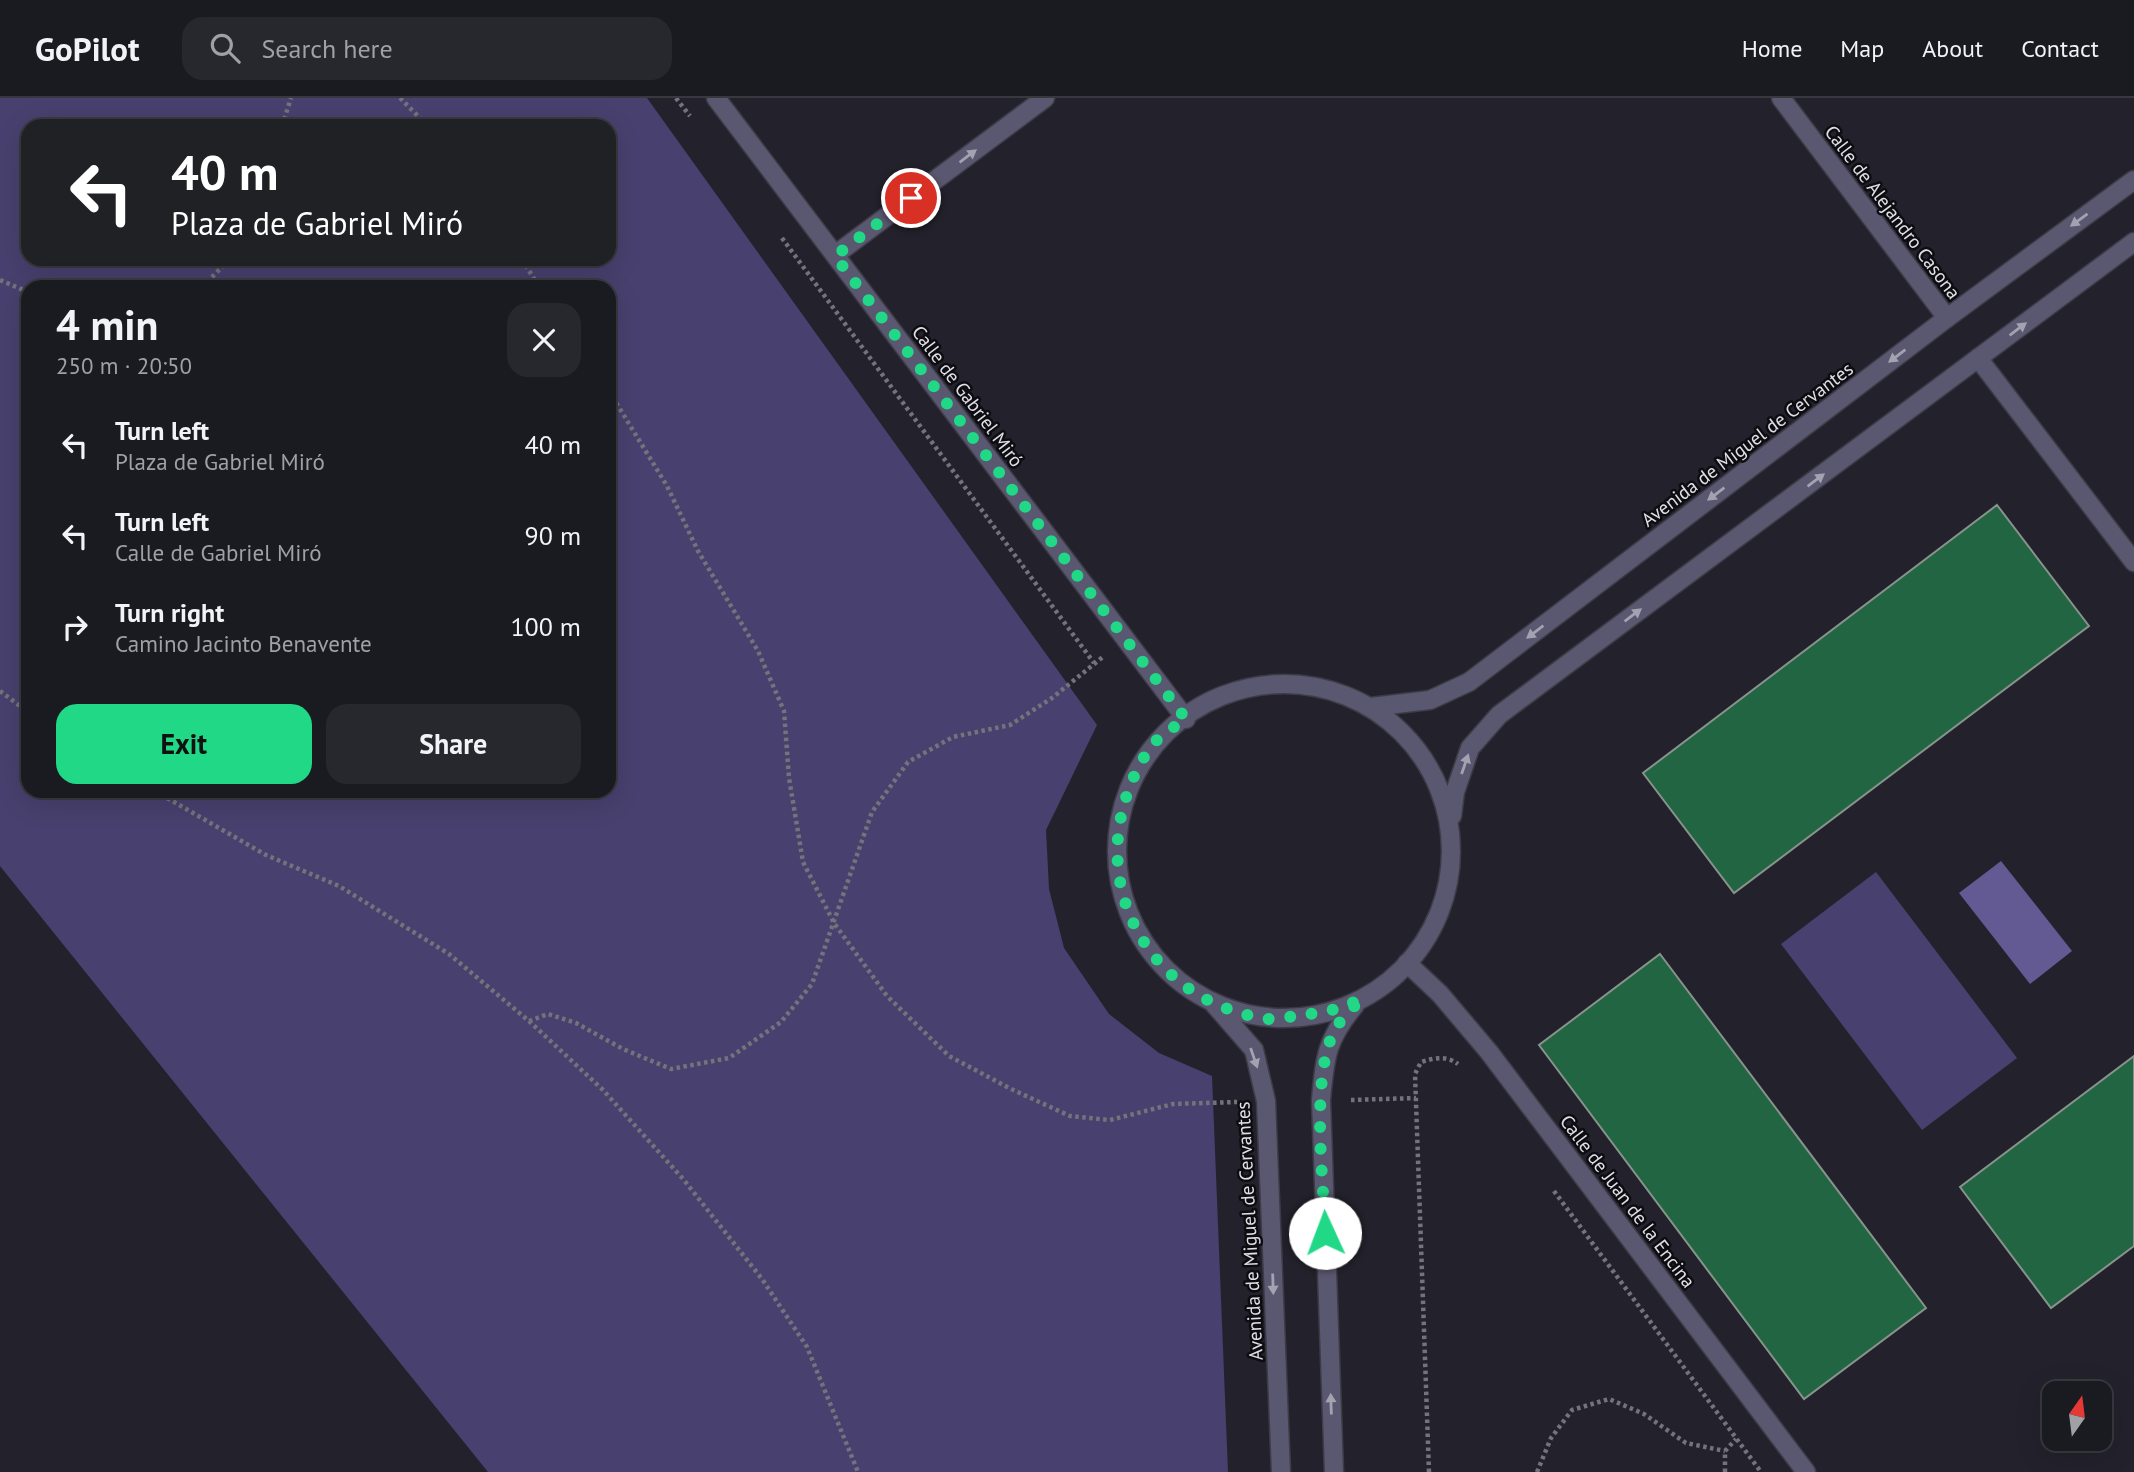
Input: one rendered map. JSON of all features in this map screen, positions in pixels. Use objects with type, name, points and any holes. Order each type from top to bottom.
[{"type":"street","name":"Calle de Gabriel Miró","points":[[716,98],[1186,719]]},
{"type":"street","points":[[835,256],[1045,98]]},
{"type":"street","name":"Calle de Alejandro Casona","points":[[1780,98],[1947,318]]},
{"type":"street","name":"Avenida de Miguel de Cervantes","points":[[1371,707],[1430,700],[1469,682],[1947,318],[2134,180]]},
{"type":"street","points":[[1450,830],[1455,792],[1470,748],[1499,715],[2134,242]]},
{"type":"street","points":[[1978,358],[2134,562]]},
{"type":"street","points":[[1264,684],[1335,691],[1371,707],[1414,743],[1443,794],[1450,830],[1452,870],[1436,924],[1397,977],[1339,1010],[1271,1019],[1214,1004],[1162,968],[1139,937],[1117,879],[1116,836],[1130,783],[1156,742],[1214,698],[1264,684]]},
{"type":"street","name":"Calle de Juan de la Encina","points":[[1408,962],[1440,994],[1489,1052],[1806,1472]]},
{"type":"street","points":[[1334,1472],[1321,1100],[1325,1059],[1337,1027],[1362,998]]},
{"type":"street","name":"Avenida de Miguel de Cervantes","points":[[1214,1004],[1254,1050],[1266,1101],[1281,1472]]},
{"type":"path","points":[[284,119],[291,98]]},
{"type":"path","points":[[400,98],[421,119]]},
{"type":"path","points":[[676,98],[692,119]]},
{"type":"path","points":[[529,1021],[548,1014],[576,1023],[623,1049],[671,1069],[729,1058],[782,1022],[812,984],[872,812],[908,762],[953,737],[1010,725],[1052,698],[1094,663],[781,237]]},
{"type":"path","points":[[209,280],[223,266]]},
{"type":"path","points":[[0,280],[21,289]]},
{"type":"path","points":[[616,402],[667,486],[698,551],[758,652],[784,711],[789,778],[803,862],[834,923],[887,996],[949,1056],[1070,1116],[1110,1120],[1173,1104]]},
{"type":"path","points":[[0,691],[21,707]]},
{"type":"path","points":[[167,798],[266,855],[339,886],[449,954],[529,1021],[604,1090],[684,1180],[762,1279],[807,1347],[858,1472]]},
{"type":"path","points":[[1429,1472],[1415,1074],[1421,1062],[1436,1058],[1452,1059],[1462,1067]]},
{"type":"path","points":[[1545,1180],[1761,1472]]},
{"type":"path","points":[[1537,1472],[1551,1438],[1572,1410],[1609,1399],[1644,1415],[1686,1443],[1725,1451]]},
{"type":"path","points":[[1725,1472],[1725,1451],[1736,1439]]},
{"type":"shaded area","points":[[0,98],[647,98],[1097,725],[1046,830],[1049,889],[1064,948],[1109,1014],[1159,1053],[1212,1076],[1228,1472],[488,1472],[0,866]]},
{"type":"shaded area","points":[[2001,861],[2072,951],[2030,984],[1959,893]]},
{"type":"shaded area","points":[[1876,872],[2017,1058],[1922,1130],[1781,944]]},
{"type":"building","points":[[1997,505],[2089,626],[1734,893],[1643,773]]},
{"type":"building","points":[[1660,954],[1926,1308],[1804,1399],[1539,1045]]},
{"type":"building","points":[[2134,1056],[2134,1246],[2051,1308],[1960,1187]]},
{"type":"route","points":[[911,198],[835,256],[1186,719],[1156,742],[1130,783],[1116,836],[1117,879],[1139,937],[1162,968],[1214,1004],[1271,1019],[1339,1010],[1362,998],[1337,1027],[1325,1059],[1321,1100],[1325,1233]]}]
